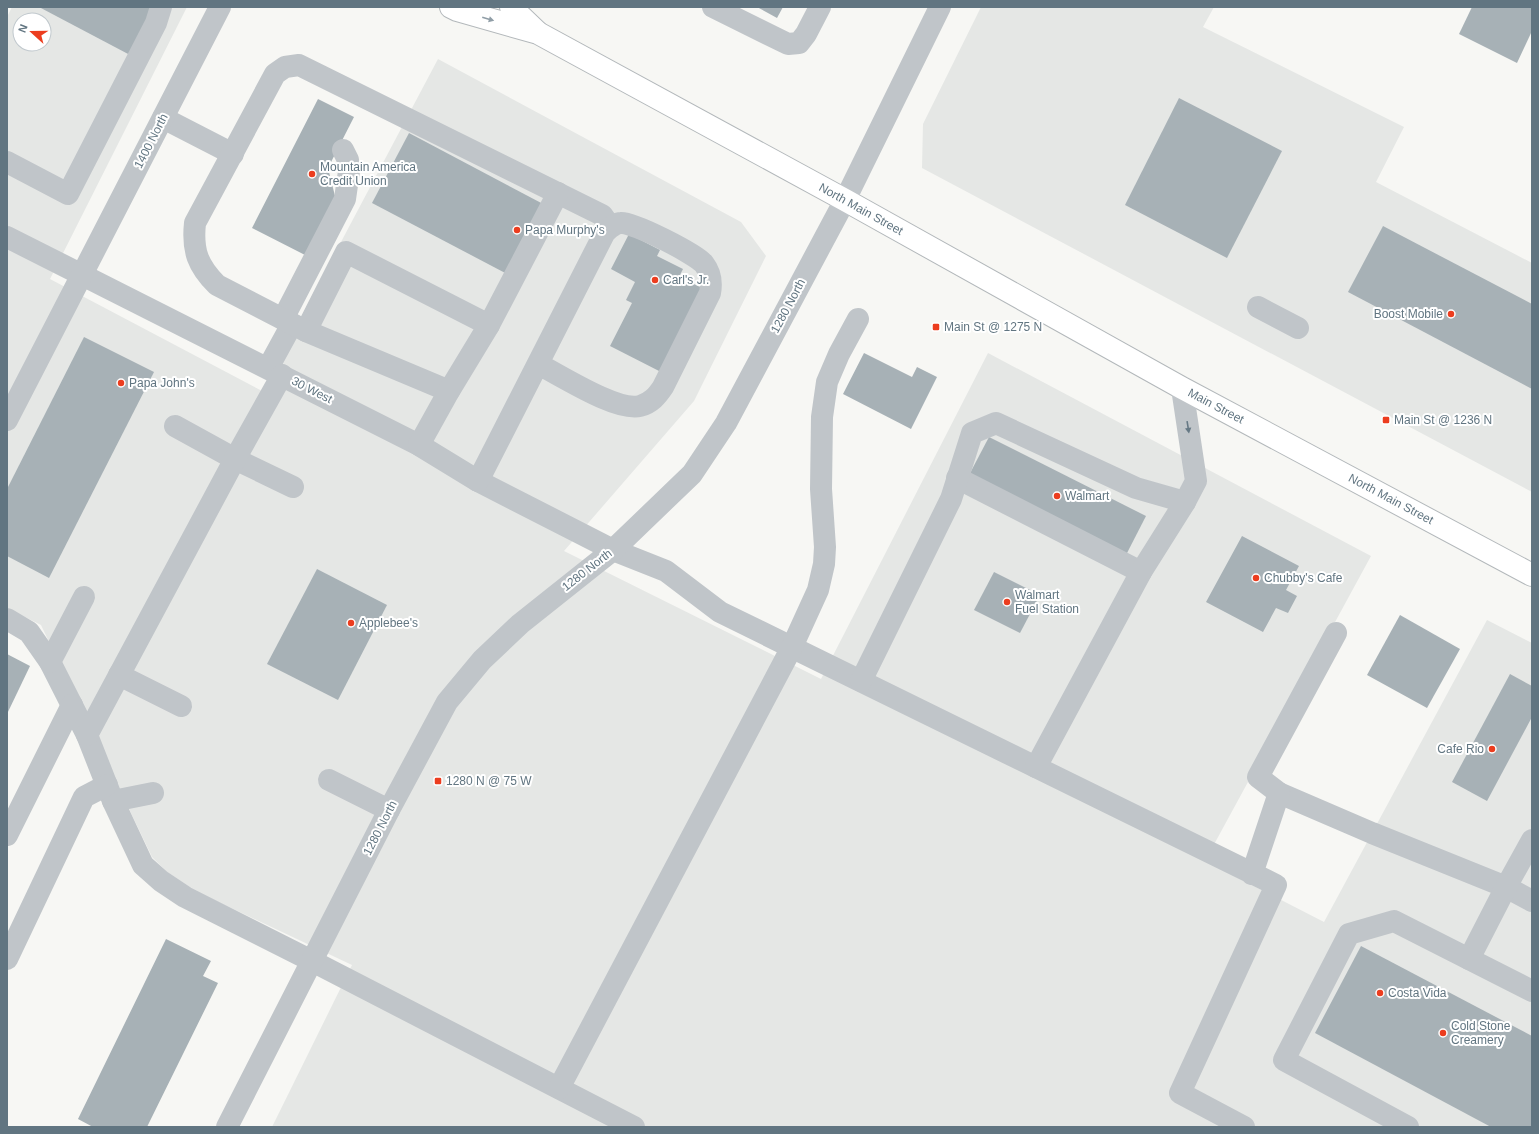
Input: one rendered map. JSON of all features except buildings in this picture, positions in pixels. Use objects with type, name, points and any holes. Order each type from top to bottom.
[{"type":"highway","name":"North Main Street","points":[[451,7],[538,33],[844,200],[1182,388]]},
{"type":"highway","name":"North Main Street","points":[[511,7],[538,33]]},
{"type":"highway","name":"Main Street","points":[[1182,388],[1250,424]]},
{"type":"highway","name":"North Main Street","points":[[1250,424],[1532,575]]},
{"type":"street","points":[[7,162],[68,194],[156,23],[161,7]]},
{"type":"street","name":"1400 North","points":[[7,420],[220,7]]},
{"type":"street","points":[[713,7],[788,44],[799,43],[806,34],[820,7]]},
{"type":"street","name":"1280 North","points":[[227,1127],[389,810],[447,702],[482,660],[520,624],[613,550],[692,474],[726,423],[844,200],[940,7]]},
{"type":"street","points":[[449,391],[294,325],[217,285],[206,274],[196,254],[194,236],[195,223],[275,74],[285,67],[299,65],[602,215],[607,222],[605,232],[478,481]]},
{"type":"street","points":[[163,118],[233,154]]},
{"type":"street","points":[[87,735],[235,459],[275,372],[345,199],[349,171],[348,160],[343,150]]},
{"type":"street","points":[[419,445],[488,325],[558,193]]},
{"type":"street","points":[[538,364],[618,405],[638,407],[648,403],[656,397],[663,387],[710,293],[712,285],[710,274],[704,263],[691,254],[632,225],[621,223],[611,226],[605,232]]},
{"type":"street","name":"30 West","points":[[7,236],[419,445],[478,481],[613,550],[666,571],[720,612],[1276,885],[1180,1093],[1244,1127]]},
{"type":"street","points":[[294,325],[346,252],[488,325]]},
{"type":"street","points":[[1258,307],[1298,328]]},
{"type":"street","points":[[559,1088],[792,647],[818,590],[824,564],[825,547],[821,489],[822,417],[827,382],[839,354],[858,319]]},
{"type":"street","points":[[1036,767],[1141,572],[1185,502],[1196,480],[1182,388]]},
{"type":"street","points":[[861,681],[951,499],[972,433],[996,423],[1136,488],[1185,502]]},
{"type":"street","points":[[175,426],[235,459],[293,487]]},
{"type":"street","points":[[958,478],[1141,572]]},
{"type":"street","points":[[50,662],[84,597]]},
{"type":"street","points":[[7,619],[29,632],[50,662],[87,735],[110,793],[143,865],[161,881],[185,897],[634,1127]]},
{"type":"street","points":[[1336,633],[1258,777],[1278,793],[1506,887],[1532,901]]},
{"type":"street","points":[[119,675],[181,706]]},
{"type":"street","points":[[7,835],[72,705]]},
{"type":"street","points":[[328,780],[389,810]]},
{"type":"street","points":[[7,959],[84,797],[110,793],[153,793]]},
{"type":"street","points":[[1252,874],[1278,793]]},
{"type":"street","points":[[1469,959],[1532,840]]},
{"type":"street","points":[[1408,1127],[1284,1060],[1349,934],[1394,921],[1532,991]]},
{"type":"shaded area","points":[[12,7],[187,7],[50,279],[262,391],[438,59],[741,222],[766,256],[694,401],[564,551],[821,679],[988,353],[1371,556],[1205,861],[1324,922],[1487,620],[1532,643],[1532,1127],[272,1127],[352,965],[178,883],[152,857],[41,625],[7,608],[7,17]]},
{"type":"shaded area","points":[[981,7],[1214,7],[1203,27],[1404,127],[1376,182],[1532,263],[1532,492],[922,168],[923,124]]},
{"type":"place","name":"Mountain America Credit Union","points":[[312,174]]},
{"type":"place","name":"Papa Murphy's","points":[[517,230]]},
{"type":"place","name":"Carl's Jr.","points":[[655,280]]},
{"type":"place","name":"Boost Mobile","points":[[1451,314]]},
{"type":"place","name":"Main St @ 1275 N","points":[[936,327]]},
{"type":"place","name":"Papa John's","points":[[121,383]]},
{"type":"place","name":"Main St @ 1236 N","points":[[1386,420]]},
{"type":"place","name":"Walmart","points":[[1057,496]]},
{"type":"place","name":"Chubby's Cafe","points":[[1256,578]]},
{"type":"place","name":"Walmart Fuel Station","points":[[1007,602]]},
{"type":"place","name":"Applebee's","points":[[351,623]]},
{"type":"place","name":"Cafe Rio","points":[[1492,749]]},
{"type":"place","name":"1280 N @ 75 W","points":[[438,781]]},
{"type":"place","name":"Costa Vida","points":[[1380,993]]},
{"type":"place","name":"Cold Stone Creamery","points":[[1443,1033]]}]
